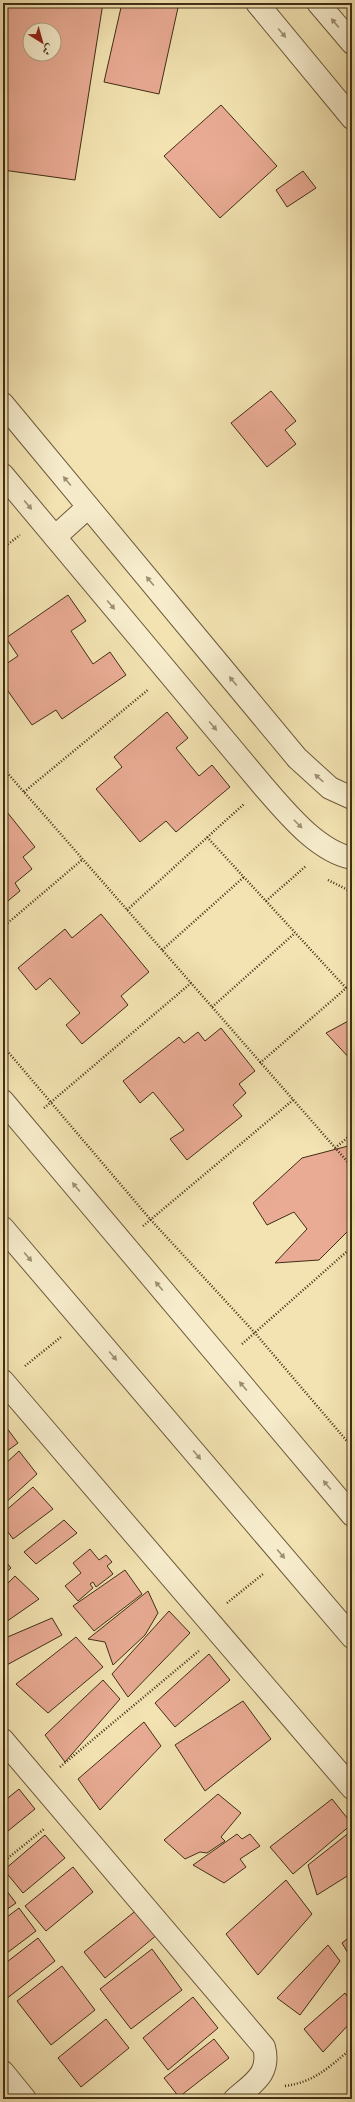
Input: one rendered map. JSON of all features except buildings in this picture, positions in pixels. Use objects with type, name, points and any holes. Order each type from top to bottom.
[{"type":"street","points":[[257,3],[352,118]]},
{"type":"street","points":[[318,3],[352,43]]},
{"type":"street","points":[[3,404],[297,758],[330,788],[352,798]]},
{"type":"street","points":[[3,475],[264,787],[300,827],[343,856],[352,858]]},
{"type":"street","points":[[55,537],[88,507]]},
{"type":"street","points":[[3,1101],[352,1515]]},
{"type":"street","points":[[3,1228],[352,1637]]},
{"type":"street","points":[[4,1382],[352,1788]]},
{"type":"street","points":[[3,1740],[264,2047],[266,2064],[257,2080],[235,2099]]},
{"type":"street","points":[[3,2072],[26,2099]]},
{"type":"path","points":[[24,792],[168,672]]},
{"type":"path","points":[[3,768],[352,1167]]},
{"type":"path","points":[[127,910],[264,787]]},
{"type":"path","points":[[208,837],[346,988]]},
{"type":"path","points":[[3,927],[83,859]]},
{"type":"path","points":[[266,901],[307,865]]},
{"type":"path","points":[[162,950],[244,877]]},
{"type":"path","points":[[212,1007],[295,933]]},
{"type":"path","points":[[24,1126],[191,983]]},
{"type":"path","points":[[260,1063],[352,983]]},
{"type":"path","points":[[3,1046],[150,1219],[255,1333],[352,1447]]},
{"type":"path","points":[[122,1243],[293,1100]]},
{"type":"path","points":[[335,1148],[352,1134]]},
{"type":"path","points":[[223,1362],[352,1247]]},
{"type":"path","points":[[4,1382],[82,1320]]},
{"type":"path","points":[[40,1783],[213,1627],[284,1557]]},
{"type":"path","points":[[3,1862],[65,1812]]},
{"type":"path","points":[[257,2080],[279,2087],[302,2084],[322,2073],[352,2048]]}]
